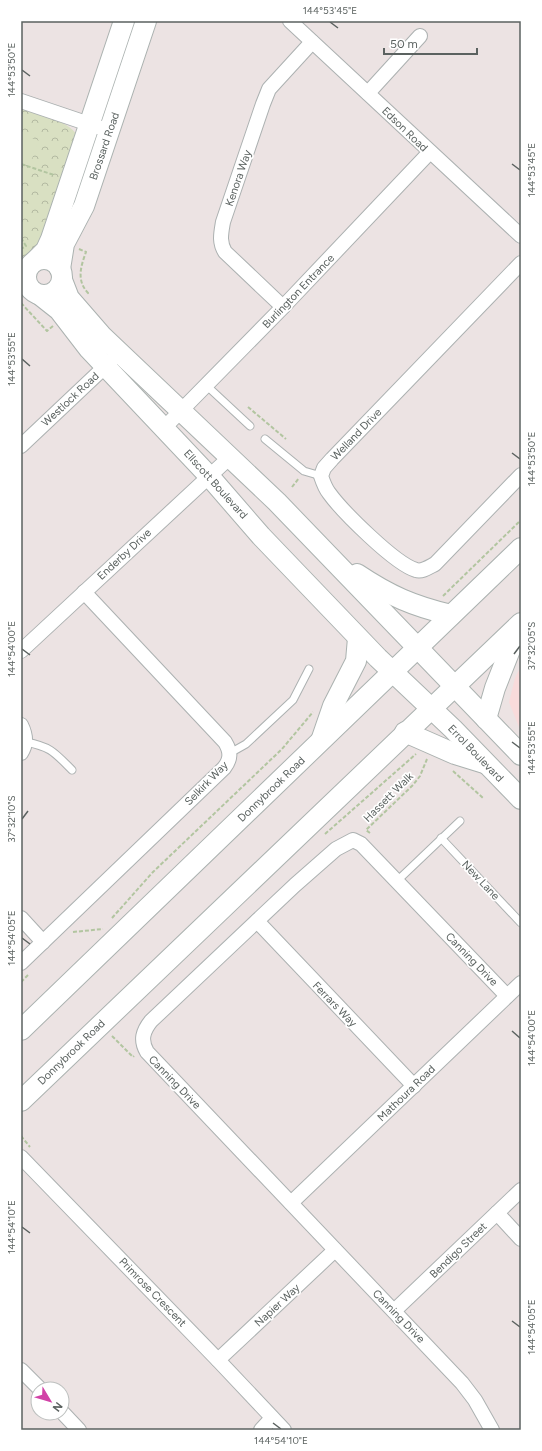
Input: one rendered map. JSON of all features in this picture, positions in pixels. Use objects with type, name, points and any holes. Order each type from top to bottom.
[{"type":"street","name":"Brossard Road","points":[[25,256],[46,250],[51,239],[124,21]]},
{"type":"street","name":"Brossard Road","points":[[61,275],[64,244],[84,206],[146,21]]},
{"type":"street","name":"Edson Road","points":[[290,21],[521,236]]},
{"type":"street","points":[[368,93],[420,36]]},
{"type":"street","name":"Kenora Way","points":[[283,307],[225,252],[220,244],[221,234],[223,222],[269,89],[312,42]]},
{"type":"street","points":[[21,101],[110,131]]},
{"type":"street","name":"Burlington Entrance","points":[[164,428],[181,413],[430,152]]},
{"type":"street","points":[[25,256],[52,261],[61,275],[60,286],[52,293],[30,289],[26,277],[25,256]]},
{"type":"street","name":"Welland Drive","points":[[321,476],[324,468],[332,459],[521,263]]},
{"type":"street","name":"Ellscott Boulevard","points":[[61,275],[69,298],[112,360],[164,428],[209,476],[261,536],[358,638],[393,672]]},
{"type":"street","name":"Ellscott Boulevard","points":[[30,289],[59,310],[89,349],[112,360],[181,413],[276,502],[455,686]]},
{"type":"street","name":"Westlock Road","points":[[21,446],[112,360]]},
{"type":"street","name":"Enderby Drive","points":[[21,651],[228,458]]},
{"type":"street","points":[[321,476],[329,494],[366,532],[392,555],[417,571],[425,570],[435,564],[521,476]]},
{"type":"street","name":"Donnybrook Road","points":[[21,1030],[521,548]]},
{"type":"street","points":[[325,553],[378,589],[398,599],[417,607],[451,615]]},
{"type":"street","name":"Selkirk Way","points":[[26,967],[43,942],[224,768],[229,761],[230,753],[225,742],[84,592]]},
{"type":"street","points":[[486,719],[512,642],[521,623]]},
{"type":"street","name":"Donnybrook Road","points":[[21,1101],[405,732],[521,623]]},
{"type":"street","points":[[321,741],[333,706],[354,666],[358,638]]},
{"type":"street","name":"Errol Boulevard","points":[[393,672],[431,708],[521,799]]},
{"type":"street","points":[[455,686],[521,755]]},
{"type":"street","points":[[21,725],[25,732],[23,747]]},
{"type":"street","points":[[405,732],[456,754],[487,765]]},
{"type":"street","name":"Canning Drive","points":[[492,1430],[475,1400],[462,1383],[147,1052],[144,1047],[142,1037],[145,1029],[151,1021],[257,921],[336,849],[353,840],[361,844],[507,996]]},
{"type":"street","points":[[21,918],[43,942]]},
{"type":"street","name":"Ferrars Way","points":[[257,921],[414,1086]]},
{"type":"street","name":"Mathoura Road","points":[[291,1203],[521,983]]},
{"type":"street","name":"Primrose Crescent","points":[[21,1157],[284,1430]]},
{"type":"street","name":"Bendigo Street","points":[[394,1311],[521,1190]]},
{"type":"street","points":[[497,1213],[521,1238]]},
{"type":"street","name":"Napier Way","points":[[218,1360],[335,1250]]},
{"type":"street","points":[[21,1370],[32,1381]]},
{"type":"street","points":[[261,1430],[272,1418]]},
{"type":"street","points":[[70,1420],[79,1430]]},
{"type":"lane","points":[[207,386],[250,426]]},
{"type":"lane","points":[[266,439],[304,471],[321,476]]},
{"type":"lane","points":[[230,753],[246,744],[293,700],[309,669]]},
{"type":"lane","points":[[23,747],[41,745],[52,750],[72,770]]},
{"type":"lane","points":[[397,881],[460,821]]},
{"type":"lane","name":"New Lane","points":[[442,838],[521,923]]},
{"type":"path","points":[[21,164],[54,175]]},
{"type":"path","points":[[21,238],[26,246],[25,256]]},
{"type":"path","points":[[248,407],[286,439]]},
{"type":"path","points":[[438,597],[450,590],[521,520]]},
{"type":"path","points":[[68,936],[73,932],[103,929],[153,872],[282,749],[315,709]]},
{"type":"path","name":"Hassett Walk","points":[[371,835],[366,830],[413,786],[420,776],[428,758],[434,761]]},
{"type":"path","points":[[452,770],[483,798]]},
{"type":"path","points":[[21,982],[26,967]]},
{"type":"path","points":[[110,1034],[133,1057],[144,1047]]},
{"type":"shaded area","points":[[521,666],[521,732],[509,702],[515,678]]},
{"type":"green space","points":[[21,109],[67,125],[78,136],[52,219],[33,253],[21,258]]},
{"type":"green space","points":[[21,135],[38,140],[32,159],[21,155]]}]
